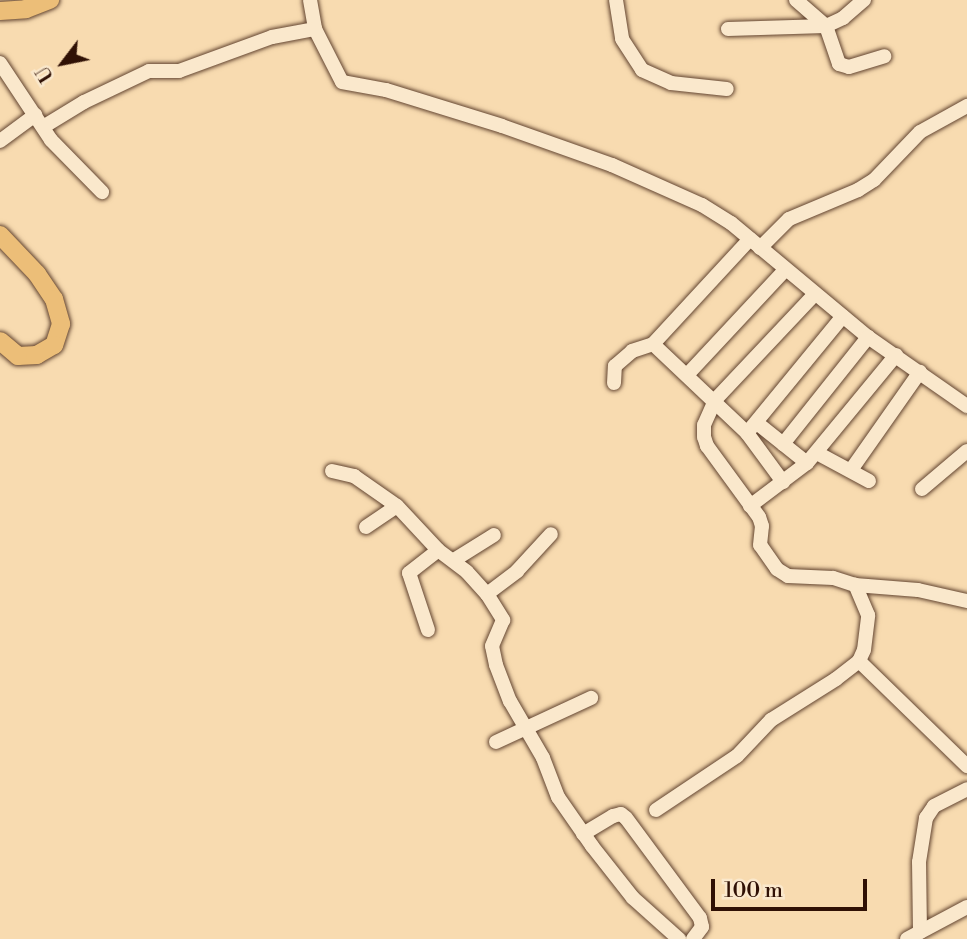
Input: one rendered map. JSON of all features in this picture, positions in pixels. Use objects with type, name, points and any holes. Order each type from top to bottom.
[{"type":"main road","points":[[0,11],[18,11],[50,0]]},
{"type":"main road","points":[[0,235],[37,274],[54,299],[61,324],[54,345],[37,355],[18,356],[0,341]]},
{"type":"street","points":[[310,0],[315,29],[337,76],[345,83],[386,90],[612,165],[702,205],[755,244],[868,337],[967,407]]},
{"type":"street","points":[[616,0],[622,39],[642,71],[671,83],[727,89]]},
{"type":"street","points":[[796,0],[827,26],[836,60],[843,67],[884,56]]},
{"type":"street","points":[[728,29],[827,26],[843,18],[864,0]]},
{"type":"street","points":[[0,141],[149,71],[179,71],[272,37],[315,29]]},
{"type":"street","points":[[0,63],[60,151],[102,192]]},
{"type":"street","points":[[614,383],[612,372],[626,355],[653,344],[755,244],[789,219],[858,190],[874,180],[920,132],[967,106]]},
{"type":"street","points":[[687,375],[785,270]]},
{"type":"street","points":[[815,294],[715,400],[704,425],[707,446],[761,521],[761,545],[777,569],[788,576],[834,578],[855,585],[918,590],[967,601]]},
{"type":"street","points":[[752,428],[843,316]]},
{"type":"street","points":[[782,444],[868,337]]},
{"type":"street","points":[[653,344],[715,400],[752,428],[812,458],[851,471],[869,481]]},
{"type":"street","points":[[750,506],[812,458],[895,355]]},
{"type":"street","points":[[851,471],[920,372]]},
{"type":"street","points":[[752,428],[783,482]]},
{"type":"street","points":[[922,488],[967,451]]},
{"type":"street","points":[[332,471],[354,476],[397,506],[438,550],[454,560],[487,594],[503,620],[492,646],[496,665],[525,729],[543,758],[558,797],[633,898],[680,939]]},
{"type":"street","points":[[366,527],[397,506]]},
{"type":"street","points":[[487,594],[517,571],[551,534]]},
{"type":"street","points":[[454,560],[494,535]]},
{"type":"street","points":[[428,631],[410,572],[438,550]]},
{"type":"street","points":[[656,810],[737,757],[780,713],[826,686],[859,661],[867,638],[868,615],[866,605],[855,585]]},
{"type":"street","points":[[859,661],[967,766]]},
{"type":"street","points":[[496,742],[591,698]]},
{"type":"street","points":[[914,936],[919,862],[926,818],[934,806],[967,789]]},
{"type":"street","points":[[583,834],[612,816],[621,814],[626,818],[700,918],[702,927],[693,939]]},
{"type":"street","points":[[914,936],[967,907]]}]
